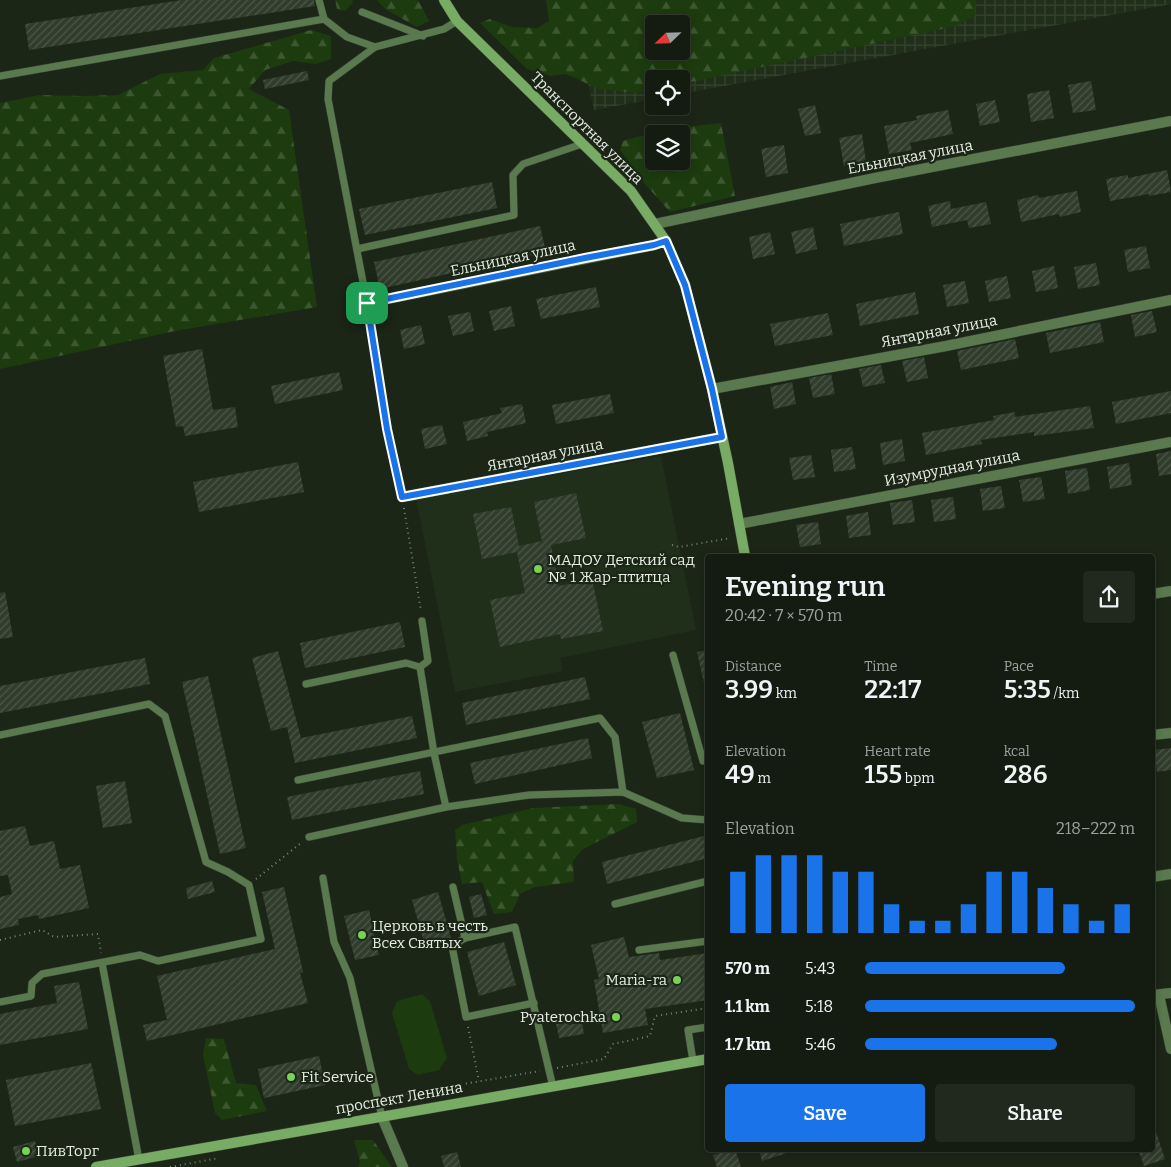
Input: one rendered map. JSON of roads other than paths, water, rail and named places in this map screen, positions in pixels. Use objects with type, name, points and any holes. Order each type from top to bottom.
[{"type":"street","name":"Транспортная улица","points":[[444,0],[457,21],[631,191],[666,241],[685,285],[712,389],[745,554]]},
{"type":"street","name":"Ельницкая улица","points":[[655,224],[875,178],[1171,121]]},
{"type":"street","name":"Ельницкая улица","points":[[367,303],[666,241]]},
{"type":"street","name":"Янтарная улица","points":[[712,389],[946,346],[1171,300]]},
{"type":"street","name":"Янтарная улица","points":[[402,497],[722,437]]},
{"type":"street","name":"Изумрудная улица","points":[[739,524],[1171,442]]},
{"type":"street","points":[[1155,594],[1171,591]]},
{"type":"street","points":[[1155,736],[1171,733]]},
{"type":"street","points":[[1155,877],[1171,874]]},
{"type":"street","points":[[1171,993],[1156,995],[1171,1049]]},
{"type":"street","name":"проспект Ленина","points":[[96,1167],[705,1059]]},
{"type":"street","points":[[382,1117],[403,1167]]},
{"type":"lane","points":[[319,0],[324,19],[347,37],[375,47]]},
{"type":"lane","points":[[362,12],[424,36]]},
{"type":"lane","points":[[0,76],[324,19]]},
{"type":"lane","points":[[367,303],[328,99],[329,81],[375,47],[424,36],[444,29],[457,21]]},
{"type":"lane","points":[[357,248],[514,215],[513,175],[523,164],[582,144]]},
{"type":"lane","points":[[420,667],[428,661],[422,621]]},
{"type":"lane","points":[[673,655],[703,760],[705,760]]},
{"type":"lane","points":[[306,684],[406,663],[420,667]]},
{"type":"lane","points":[[420,667],[434,753],[446,807]]},
{"type":"lane","points":[[0,735],[149,704],[165,716],[206,862],[228,872],[249,885],[261,940],[158,962],[140,955],[42,974],[32,983],[31,996],[0,1002]]},
{"type":"lane","points":[[298,780],[600,718],[615,737],[623,792]]},
{"type":"lane","points":[[309,837],[446,807],[529,795],[623,792],[682,818],[705,820]]},
{"type":"lane","points":[[323,878],[334,942],[350,978],[382,1117]]},
{"type":"lane","points":[[615,904],[705,882]]},
{"type":"lane","points":[[453,887],[465,938]]},
{"type":"lane","points":[[534,1003],[466,1017],[452,946],[465,938],[515,927],[534,1003],[553,1087]]},
{"type":"lane","points":[[639,950],[705,941]]},
{"type":"lane","points":[[102,963],[139,1160]]},
{"type":"lane","points":[[693,1061],[688,1030],[705,1027]]},
{"type":"place","name":"МАДОУ Детский сад № 1 Жар-птитца","points":[[538,569]]},
{"type":"place","name":"Церковь в честь Всех Святых","points":[[362,935]]},
{"type":"place","name":"Maria-ra","points":[[677,980]]},
{"type":"place","name":"Pyaterochka","points":[[616,1017]]},
{"type":"place","name":"Fit Service","points":[[291,1077]]},
{"type":"place","name":"ПивТорг","points":[[26,1151]]}]
